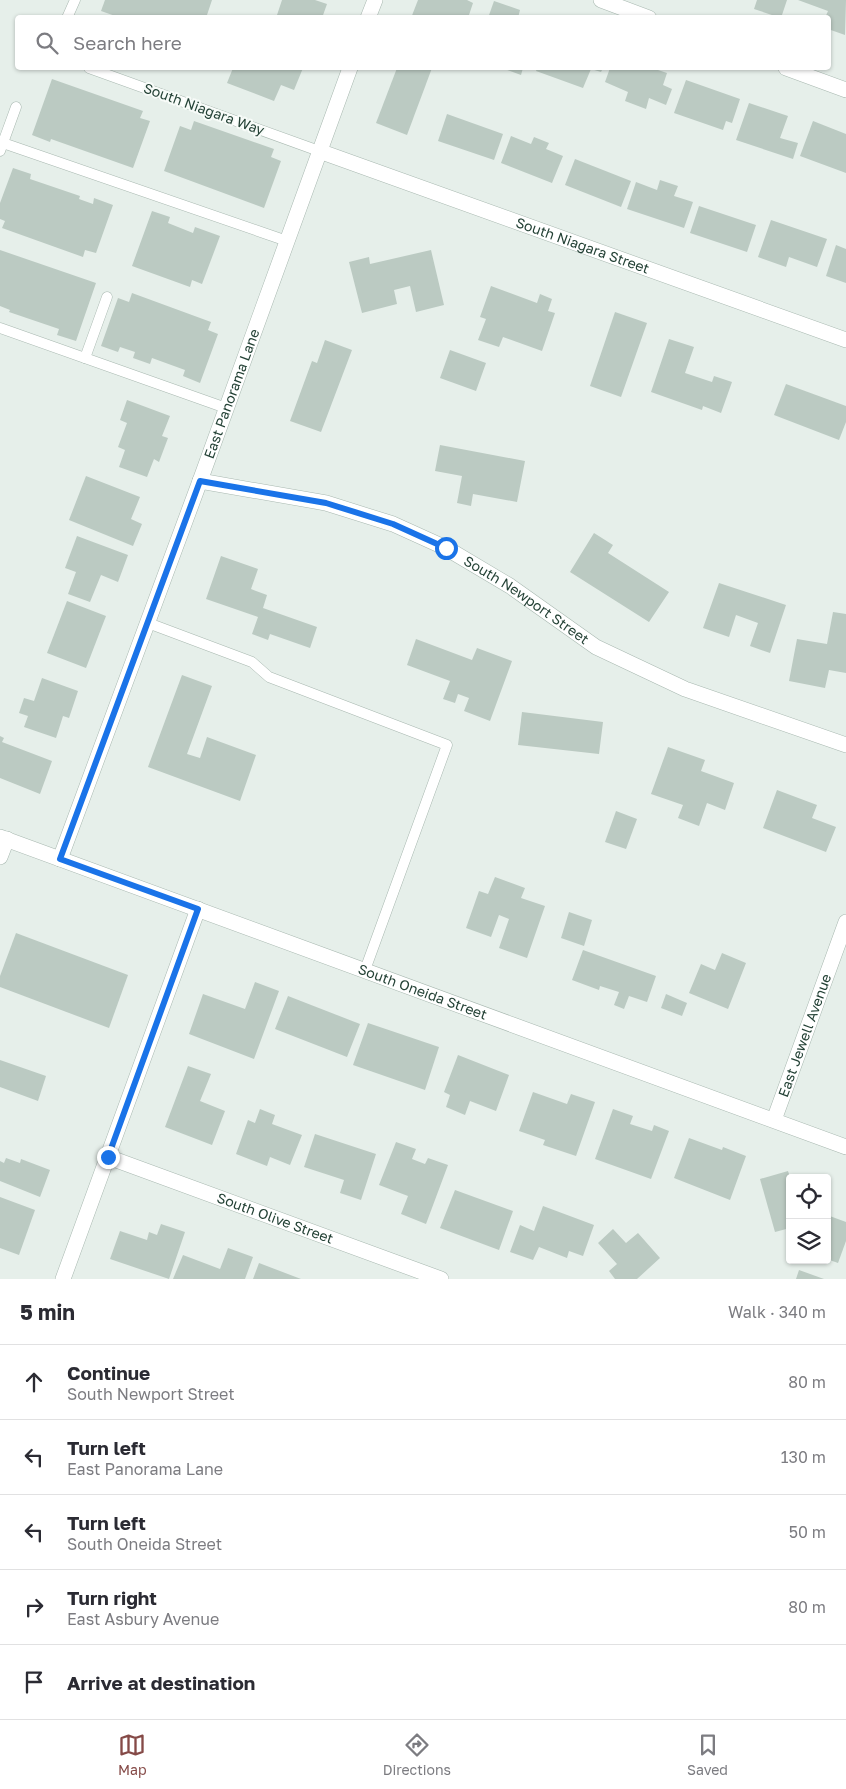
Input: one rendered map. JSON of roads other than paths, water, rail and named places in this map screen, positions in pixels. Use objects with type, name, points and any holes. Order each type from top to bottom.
[{"type":"street","points":[[369,15],[375,0]]},
{"type":"street","points":[[601,0],[641,15]]},
{"type":"street","name":"East Panorama Lane","points":[[60,859],[349,70]]},
{"type":"street","points":[[791,70],[846,90]]},
{"type":"street","name":"South Niagara Street","points":[[319,152],[846,340]]},
{"type":"street","name":"South Newport Street","points":[[200,481],[326,503],[393,524],[446,548],[510,586],[596,646],[686,689],[846,745]]},
{"type":"street","points":[[0,857],[3,838]]},
{"type":"street","name":"South Oneida Street","points":[[3,838],[846,1147]]},
{"type":"street","points":[[64,1279],[198,909]]},
{"type":"street","name":"East Jewell Avenue","points":[[774,1120],[846,922]]},
{"type":"street","name":"South Olive Street","points":[[108,1157],[441,1279]]},
{"type":"lane","points":[[68,15],[75,0]]},
{"type":"lane","name":"South Niagara Way","points":[[94,70],[319,152]]},
{"type":"lane","points":[[16,107],[1,147],[286,241]]},
{"type":"lane","points":[[85,358],[107,297]]},
{"type":"lane","points":[[0,328],[226,408]]},
{"type":"lane","points":[[148,623],[252,662],[269,677],[447,745],[365,970]]}]
